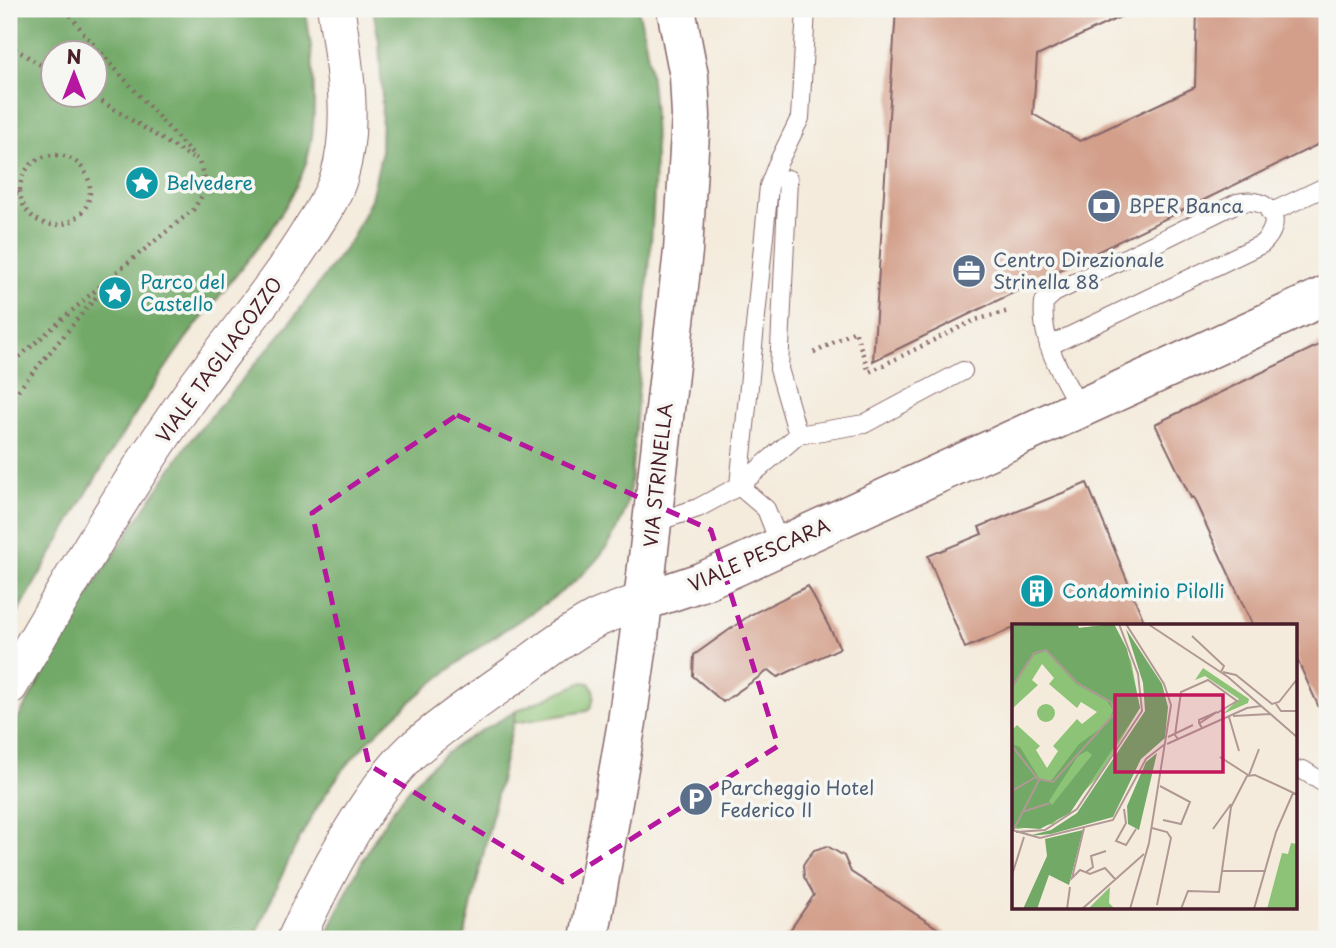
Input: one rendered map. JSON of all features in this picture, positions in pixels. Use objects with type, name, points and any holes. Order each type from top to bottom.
[{"type":"main road","name":"VIA STRINELLA","points":[[589,939],[627,722],[653,523],[683,251],[691,116],[689,76],[676,9]]},
{"type":"main road","name":"VIALE PESCARA","points":[[643,601],[701,582],[781,547],[1327,295]]},
{"type":"street","name":"VIALE TAGLIACOZZO","points":[[9,686],[148,457],[193,391],[294,257],[330,199],[339,177],[346,123],[344,64],[336,9]]},
{"type":"street","name":"VIALE PESCARA","points":[[296,939],[358,823],[390,775],[412,751],[569,635],[607,614],[643,601]]},
{"type":"lane","points":[[739,486],[769,186],[776,165],[800,118],[806,9]]},
{"type":"lane","points":[[788,179],[779,369],[798,435]]},
{"type":"lane","points":[[1270,213],[1327,186]]},
{"type":"lane","points":[[1049,346],[1262,244],[1270,236],[1273,218],[1261,202],[1249,200],[1237,203],[1054,293],[1044,302],[1042,320],[1045,340],[1080,409]]},
{"type":"lane","points":[[653,523],[698,508],[739,486],[798,435],[864,424],[962,371]]},
{"type":"lane","points":[[739,486],[766,509],[781,547]]},
{"type":"lane","points":[[1303,770],[1327,785]]},
{"type":"path","points":[[9,366],[193,210],[203,194],[204,177],[199,162],[85,35],[66,9]]},
{"type":"path","points":[[9,45],[38,63]]},
{"type":"path","points":[[108,105],[199,162]]},
{"type":"path","points":[[43,157],[66,157],[84,171],[89,181],[90,193],[81,214],[71,222],[60,225],[38,222],[28,214],[19,193],[20,181],[25,171],[43,157]]},
{"type":"path","points":[[9,194],[19,193]]},
{"type":"path","points":[[9,401],[118,271]]},
{"type":"path","points":[[813,353],[855,331],[869,372],[975,320],[1044,302]]},
{"type":"highlighted area","points":[[457,415],[711,530],[778,746],[563,882],[369,765],[312,513]]},
{"type":"green space","name":"Parco del Castello","points":[[9,9],[305,9],[314,103],[311,140],[300,179],[272,227],[185,340],[138,410],[9,629]]},
{"type":"green space","points":[[373,9],[638,9],[651,80],[655,151],[650,258],[631,480],[625,511],[615,534],[585,572],[567,588],[485,643],[433,683],[353,758],[309,822],[285,868],[254,939],[9,939],[9,734],[100,575],[189,442],[289,324],[353,237],[371,199],[381,155],[379,41]]},
{"type":"green space","points":[[583,682],[589,683],[594,693],[587,711],[514,723],[516,711]]},
{"type":"green space","points":[[516,711],[464,939],[325,939],[363,859],[394,809],[412,786],[456,746]]},
{"type":"building","name":"Centro Direzionale Strinella 88","points":[[896,9],[1137,9],[1037,56],[1033,114],[1080,141],[1195,87],[1197,9],[1327,9],[1327,140],[873,361]]},
{"type":"building","points":[[1327,341],[1327,725],[1298,661],[1298,624],[1252,624],[1193,497],[1191,498],[1155,424]]},
{"type":"building","name":"Condominio Pilolli","points":[[1087,483],[1145,624],[1012,624],[1012,629],[965,648],[928,556],[982,534],[979,527]]},
{"type":"building","points":[[808,586],[840,648],[778,677],[769,670],[723,702],[693,676],[694,655],[750,615]]},
{"type":"building","points":[[827,846],[844,856],[851,872],[954,939],[784,939],[814,895],[804,877],[803,865],[814,850]]},
{"type":"place","name":"Belvedere","points":[[142,183]]},
{"type":"place","name":"BPER Banca","points":[[1104,206]]},
{"type":"place","name":"Centro Direzionale Strinella 88","points":[[969,271]]},
{"type":"place","name":"Parco del Castello","points":[[115,293]]},
{"type":"place","name":"Condominio Pilolli","points":[[1037,591]]},
{"type":"place","name":"Parcheggio Hotel Federico II","points":[[696,799]]}]
